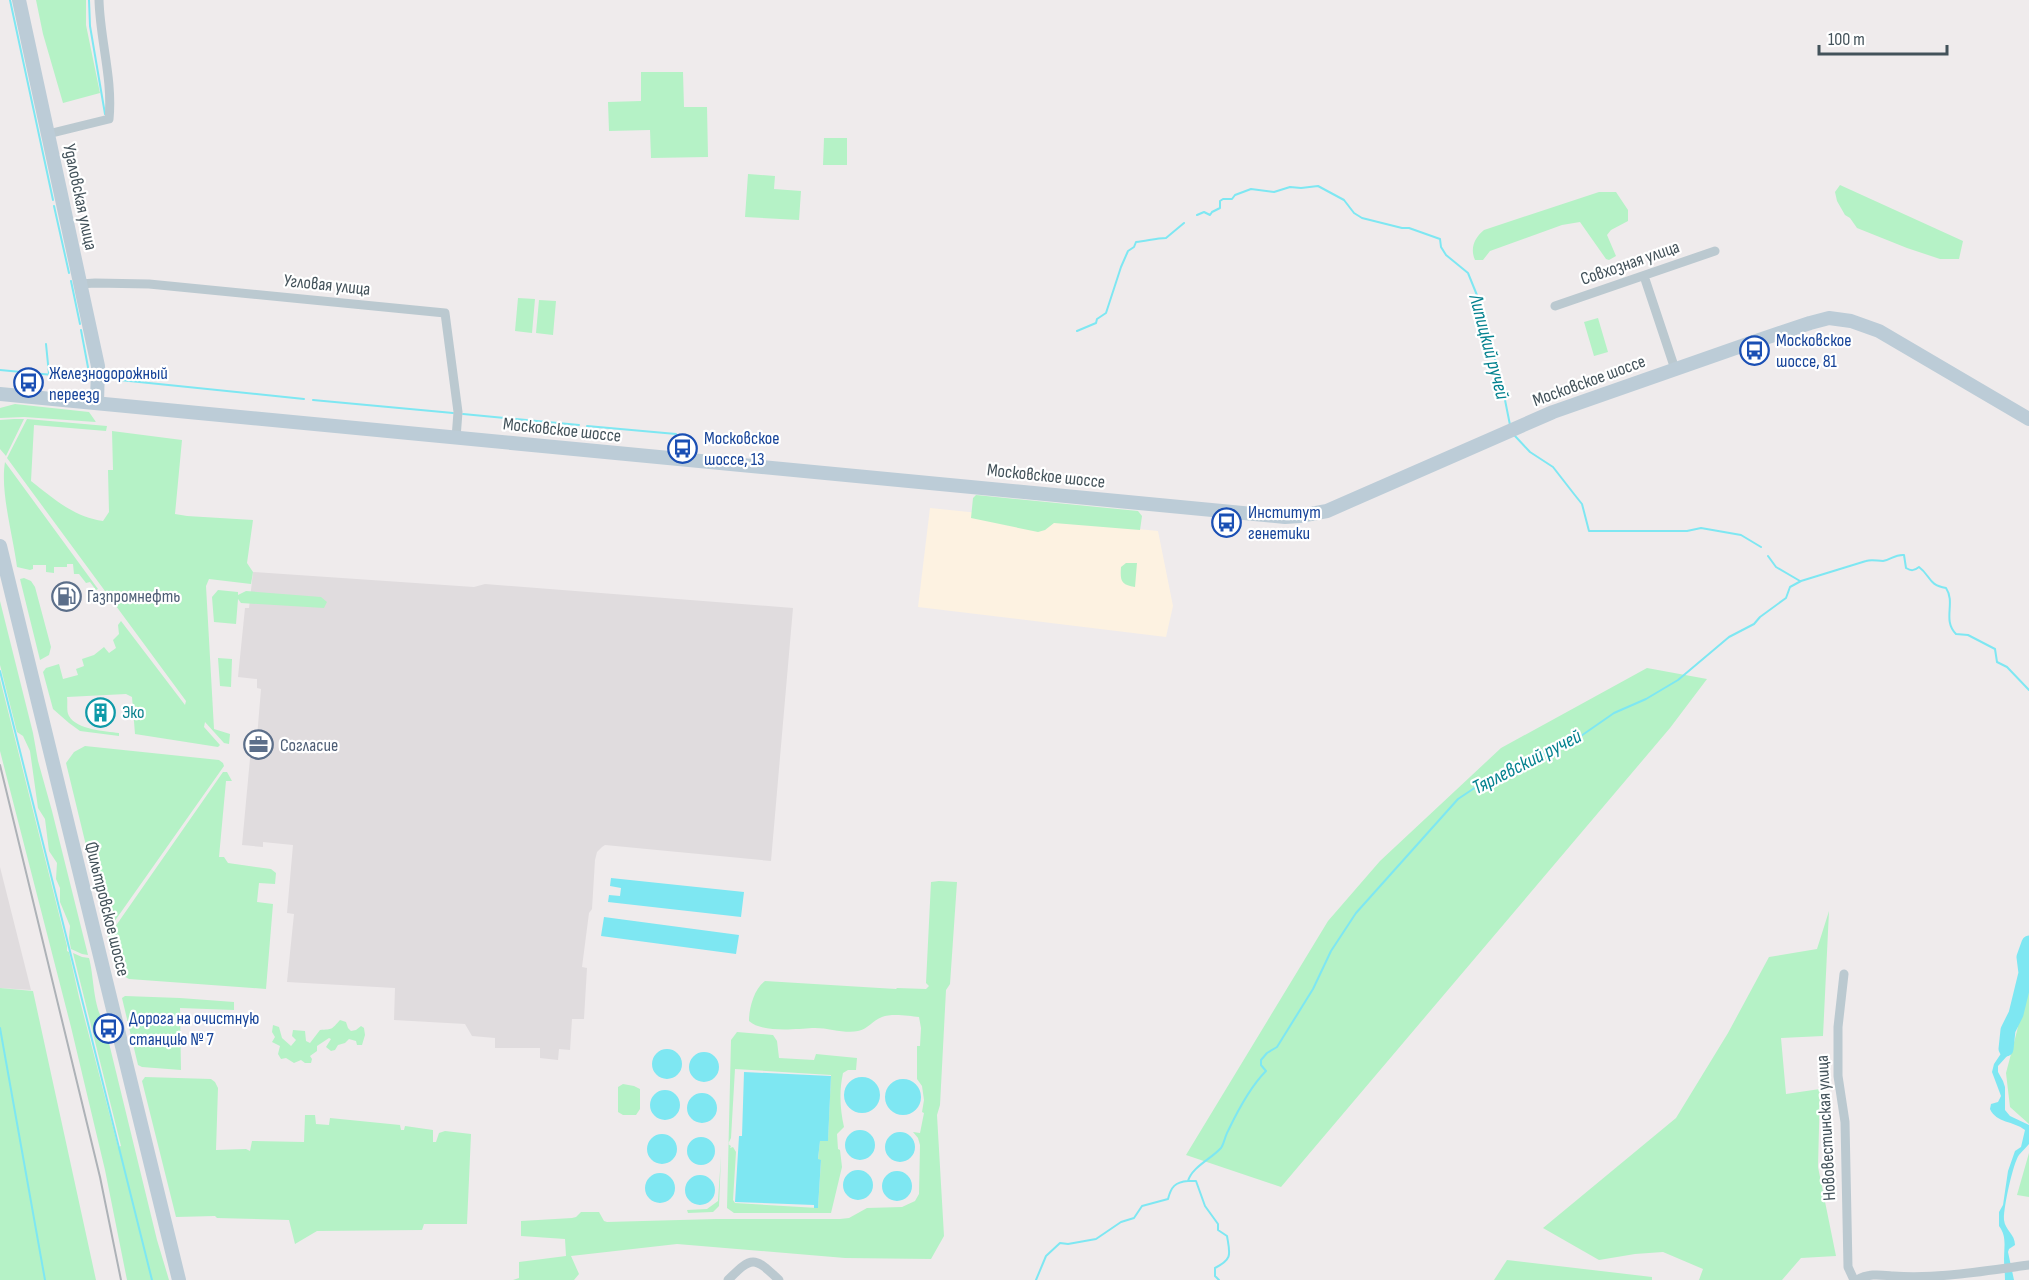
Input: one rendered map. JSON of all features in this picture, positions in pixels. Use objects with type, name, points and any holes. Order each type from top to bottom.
[{"type":"main road","name":"Удаловская улица","points":[[19,0],[98,366],[97,403]]},
{"type":"main road","name":"Московское шоссе","points":[[0,394],[1275,516],[1321,513],[1520,426],[1586,400],[1810,322],[1829,318],[1851,321],[1879,331],[2029,419]]},
{"type":"main road","name":"Фильтровское шоссе","points":[[0,546],[179,1280]]},
{"type":"street","points":[[48,134],[109,119],[111,94],[100,28],[99,0]]},
{"type":"street","name":"Совхозная улица","points":[[1555,306],[1715,251]]},
{"type":"street","points":[[1644,276],[1675,369]]},
{"type":"street","name":"Угловая улица","points":[[80,285],[149,284],[445,313],[458,412],[456,438]]},
{"type":"street","name":"Нововестинская улица","points":[[1844,974],[1838,1027],[1838,1076],[1845,1122],[1848,1268],[1855,1280]]},
{"type":"street","points":[[728,1280],[744,1264],[753,1262],[761,1264],[779,1280]]},
{"type":"street","points":[[1855,1280],[1868,1275],[1936,1277],[2024,1266]]},
{"type":"shaded area","points":[[930,508],[1158,531],[1173,606],[1166,637],[918,607]]},
{"type":"shaded area","points":[[253,572],[474,587],[485,584],[793,608],[771,861],[605,845],[602,847],[597,852],[595,860],[592,909],[589,913],[582,967],[587,968],[584,1019],[572,1019],[570,1050],[559,1049],[558,1060],[540,1058],[540,1048],[495,1048],[495,1038],[472,1036],[465,1024],[394,1020],[395,988],[287,982],[294,914],[287,913],[293,845],[263,842],[263,847],[242,845],[252,737],[257,737],[261,689],[257,688],[257,679],[238,677],[245,608],[249,608]]},
{"type":"shaded area","points":[[0,867],[31,990],[0,988]]},
{"type":"green space","points":[[36,0],[86,0],[86,25],[100,93],[63,103],[43,34]]},
{"type":"green space","points":[[641,72],[683,72],[684,107],[707,107],[708,157],[651,158],[650,130],[609,131],[608,102],[641,101]]},
{"type":"green space","points":[[824,138],[847,138],[847,165],[823,165]]},
{"type":"green space","points":[[748,174],[775,176],[774,189],[801,191],[799,220],[745,217]]},
{"type":"green space","points":[[1840,185],[1963,241],[1959,259],[1940,259],[1857,228],[1845,215],[1837,201],[1835,192]]},
{"type":"green space","points":[[1599,192],[1616,192],[1628,210],[1628,221],[1611,230],[1607,235],[1616,256],[1609,260],[1580,222],[1562,225],[1490,251],[1483,260],[1475,260],[1474,244],[1484,230]]},
{"type":"green space","points":[[518,298],[535,299],[532,333],[515,331]]},
{"type":"green space","points":[[539,300],[556,301],[553,335],[536,333]]},
{"type":"green space","points":[[1598,318],[1608,352],[1594,356],[1584,322]]},
{"type":"green space","points":[[15,404],[89,412],[96,422],[24,417],[0,418],[0,408]]},
{"type":"green space","points":[[24,419],[6,456],[0,449],[0,420]]},
{"type":"green space","points":[[27,419],[107,426],[106,431],[34,425],[31,481],[83,516],[103,521],[109,512],[108,470],[113,470],[112,431],[182,440],[175,514],[253,520],[247,563],[253,572],[251,584],[209,579],[206,586],[214,729],[230,734],[229,744],[224,743],[205,722],[204,727],[220,745],[218,747],[135,734],[132,697],[126,694],[67,697],[68,714],[73,721],[92,729],[119,733],[119,736],[80,731],[53,709],[43,672],[46,668],[59,664],[63,679],[78,675],[76,669],[84,666],[82,659],[94,655],[104,647],[109,653],[116,648],[113,640],[119,634],[118,625],[121,621],[185,705],[186,701],[7,458]]},
{"type":"green space","points":[[5,462],[98,589],[96,590],[90,582],[86,583],[79,574],[74,574],[73,564],[67,564],[67,567],[54,567],[54,573],[46,572],[46,565],[33,565],[33,569],[30,570],[17,567],[4,487]]},
{"type":"green space","points":[[976,495],[1138,511],[1142,516],[1140,530],[1054,523],[1038,532],[971,518],[973,498]]},
{"type":"green space","points":[[1126,563],[1137,563],[1135,587],[1127,585],[1121,579],[1121,567]]},
{"type":"green space","points":[[20,579],[31,581],[35,587],[51,647],[49,655],[40,660]]},
{"type":"green space","points":[[218,590],[238,592],[238,595],[246,591],[321,597],[327,602],[324,608],[241,603],[238,599],[236,624],[214,622],[212,597]]},
{"type":"green space","points":[[0,601],[88,955],[71,949],[70,926],[60,902],[60,888],[56,879],[57,863],[49,851],[45,819],[38,808],[30,751],[23,736],[17,732],[0,665]]},
{"type":"green space","points":[[218,658],[232,659],[231,687],[220,686]]},
{"type":"green space","points":[[1647,668],[1707,679],[1670,728],[1281,1187],[1186,1155],[1328,921],[1380,861],[1501,748]]},
{"type":"green space","points":[[0,679],[118,1147],[121,1146],[73,953],[89,958],[95,999],[103,1020],[100,1021],[105,1039],[108,1039],[157,1240],[169,1280],[127,1280],[105,1170],[71,1027],[0,751]]},
{"type":"green space","points":[[85,746],[219,760],[224,766],[107,932],[66,763],[74,752]]},
{"type":"green space","points":[[223,772],[227,772],[232,781],[226,781],[219,857],[224,857],[228,863],[271,869],[276,873],[275,884],[259,883],[257,902],[273,904],[266,989],[129,979],[118,973],[108,937]]},
{"type":"green space","points":[[931,882],[957,882],[950,984],[946,990],[940,1105],[937,1115],[944,1236],[931,1259],[845,1258],[677,1244],[571,1256],[579,1274],[574,1280],[513,1280],[519,1278],[519,1262],[566,1256],[565,1239],[521,1236],[521,1221],[572,1218],[581,1212],[599,1212],[607,1222],[840,1219],[849,1218],[867,1208],[902,1207],[915,1201],[919,1194],[920,1145],[913,1132],[920,1133],[924,1113],[922,1112],[924,1100],[922,1086],[917,1079],[917,1046],[920,1046],[921,1028],[919,1017],[886,1016],[862,1030],[847,1032],[818,1028],[770,1029],[755,1025],[749,1021],[749,1016],[755,994],[765,981],[926,989],[929,986],[926,983]]},
{"type":"green space","points":[[1829,911],[1823,1036],[1781,1038],[1786,1094],[1820,1089],[1818,1167],[1836,1256],[1801,1258],[1782,1280],[1699,1280],[1703,1269],[1663,1252],[1599,1260],[1543,1228],[1676,1118],[1728,1033],[1769,957],[1817,949]]},
{"type":"green space","points":[[2029,972],[2029,1124],[2010,1107],[2006,1073]]},
{"type":"green space","points":[[0,988],[33,991],[96,1280],[0,1280]]},
{"type":"green space","points":[[125,996],[234,1002],[234,1010],[180,1008],[181,1070],[142,1067],[138,1065],[122,998]]},
{"type":"green space","points":[[340,1020],[346,1022],[351,1031],[361,1026],[364,1028],[365,1035],[362,1045],[357,1045],[356,1041],[349,1039],[331,1051],[326,1047],[331,1039],[329,1038],[317,1046],[317,1051],[310,1056],[311,1063],[301,1060],[294,1063],[286,1058],[281,1059],[278,1054],[280,1046],[272,1042],[275,1037],[272,1032],[273,1025],[279,1027],[282,1038],[291,1046],[296,1040],[292,1036],[293,1030],[305,1031],[306,1041],[310,1043],[320,1030],[332,1028]]},
{"type":"green space","points":[[737,1032],[773,1035],[777,1041],[779,1058],[814,1060],[816,1054],[857,1058],[856,1070],[843,1073],[840,1100],[844,1127],[837,1134],[842,1167],[831,1213],[734,1213],[727,1208],[729,1144],[730,1148],[733,1147],[736,1152],[733,1200],[735,1203],[818,1208],[821,1160],[818,1160],[820,1140],[828,1140],[831,1075],[735,1069],[729,1143],[731,1040]]},
{"type":"green space","points":[[145,1077],[211,1079],[215,1082],[218,1088],[216,1150],[246,1149],[250,1151],[252,1141],[304,1142],[305,1115],[315,1115],[316,1124],[329,1125],[330,1118],[400,1125],[401,1130],[404,1130],[405,1126],[433,1130],[433,1142],[436,1142],[439,1133],[445,1131],[471,1134],[467,1224],[424,1224],[422,1230],[317,1231],[295,1244],[289,1220],[217,1218],[215,1216],[176,1217],[142,1081]]},
{"type":"green space","points":[[623,1084],[640,1089],[640,1109],[636,1115],[623,1115],[618,1112],[618,1087]]},
{"type":"green space","points":[[2029,1153],[2029,1197],[2017,1195]]},
{"type":"green space","points":[[721,1156],[719,1206],[713,1212],[688,1213],[687,1210],[707,1209],[718,1201]]},
{"type":"green space","points":[[1507,1260],[1652,1277],[1652,1280],[1494,1280]]},
{"type":"water","points":[[611,878],[744,892],[741,917],[608,902],[609,895],[620,896],[621,888],[610,886]]},
{"type":"water","points":[[604,917],[739,935],[736,954],[601,936]]},
{"type":"water","points":[[2013,1029],[2008,1055],[1998,1066],[1998,1072],[2005,1087],[2005,1110],[2010,1116],[2029,1125],[2029,1144],[2019,1155],[2011,1176],[2007,1197],[2004,1220],[2015,1245],[2008,1252],[2014,1280],[2005,1280],[2004,1242],[1999,1226],[1999,1212],[2003,1205],[2008,1171],[2015,1151],[2021,1147],[2025,1130],[1996,1117],[1990,1109],[1991,1104],[1998,1102],[2001,1096],[1992,1072],[1994,1064],[2004,1049],[2006,1030]]},
{"type":"water","points":[[667,1049],[678,1053],[682,1064],[678,1075],[667,1079],[656,1075],[652,1064],[656,1053]]},
{"type":"water","points":[[704,1052],[715,1056],[719,1067],[715,1078],[704,1082],[693,1078],[689,1067],[693,1056]]},
{"type":"water","points":[[744,1072],[831,1076],[828,1141],[820,1141],[818,1159],[821,1160],[818,1208],[814,1208],[814,1205],[735,1202],[739,1136],[742,1136]]},
{"type":"water","points":[[862,1077],[875,1082],[880,1095],[875,1108],[862,1113],[849,1108],[844,1095],[849,1082]]},
{"type":"water","points":[[903,1079],[915,1085],[921,1097],[915,1109],[903,1115],[891,1109],[885,1097],[891,1085]]},
{"type":"water","points":[[665,1090],[676,1094],[680,1105],[676,1116],[665,1120],[654,1116],[650,1105],[654,1094]]},
{"type":"water","points":[[702,1093],[713,1097],[717,1108],[713,1119],[702,1123],[691,1119],[687,1108],[691,1097]]},
{"type":"water","points":[[860,1130],[871,1134],[875,1145],[871,1156],[860,1160],[849,1156],[845,1145],[849,1134]]},
{"type":"water","points":[[900,1132],[911,1136],[915,1147],[911,1158],[900,1162],[889,1158],[885,1147],[889,1136]]},
{"type":"water","points":[[662,1134],[673,1138],[677,1149],[673,1160],[662,1164],[651,1160],[647,1149],[651,1138]]},
{"type":"water","points":[[701,1137],[711,1141],[715,1151],[711,1161],[701,1165],[691,1161],[687,1151],[691,1141]]},
{"type":"water","points":[[858,1170],[868,1175],[873,1185],[868,1195],[858,1200],[848,1195],[843,1185],[848,1175]]},
{"type":"water","points":[[897,1171],[908,1175],[912,1186],[908,1197],[897,1201],[886,1197],[882,1186],[886,1175]]},
{"type":"water","points":[[660,1173],[671,1177],[675,1188],[671,1199],[660,1203],[649,1199],[645,1188],[649,1177]]},
{"type":"water","points":[[700,1175],[706,1176],[714,1184],[714,1196],[706,1204],[700,1205],[694,1204],[686,1196],[685,1190],[686,1184],[694,1176]]},
{"type":"waterway","points":[[10,0],[53,200]]},
{"type":"waterway","points":[[89,0],[90,26],[105,114]]},
{"type":"waterway","name":"Липицкий ручей","points":[[1197,215],[1204,212],[1210,215],[1220,208],[1220,201],[1223,199],[1232,199],[1235,195],[1251,189],[1274,192],[1290,187],[1318,186],[1344,200],[1354,213],[1362,218],[1409,228],[1440,239],[1441,247],[1446,255],[1468,273],[1485,315],[1488,340],[1499,370],[1510,425]]},
{"type":"waterway","points":[[54,206],[69,273]]},
{"type":"waterway","name":"Липицкий ручей","points":[[1077,331],[1096,323],[1097,319],[1106,313],[1121,267],[1128,251],[1134,247],[1136,242],[1166,238],[1184,223]]},
{"type":"waterway","points":[[71,281],[80,324]]},
{"type":"waterway","points":[[81,330],[90,378]]},
{"type":"waterway","points":[[46,344],[49,374]]},
{"type":"waterway","points":[[0,370],[85,378]]},
{"type":"waterway","points":[[110,379],[304,399]]},
{"type":"waterway","points":[[313,400],[453,413]]},
{"type":"waterway","points":[[463,414],[579,425]]},
{"type":"waterway","points":[[587,426],[676,434]]},
{"type":"waterway","name":"Липицкий ручей","points":[[1515,436],[1530,452],[1553,467],[1582,504],[1589,531],[1687,531],[1701,528],[1741,535],[1761,547]]},
{"type":"waterway","name":"Тярлевский ручей","points":[[1036,1280],[1046,1256],[1060,1243],[1068,1244],[1096,1239],[1121,1222],[1134,1218],[1142,1206],[1168,1199],[1174,1186],[1188,1181],[1198,1167],[1221,1148],[1245,1099],[1266,1071],[1261,1065],[1261,1060],[1277,1047],[1313,989],[1331,951],[1356,913],[1458,799],[1482,783],[1578,738],[1614,713],[1646,699],[1678,680],[1729,637],[1754,624],[1786,598],[1790,587],[1801,581],[1866,561],[1883,561],[1904,555],[1906,568],[1913,570],[1919,567],[1936,585],[1946,588],[1950,600],[1950,623],[1956,634],[1968,635],[1995,649],[1997,662],[2007,667],[2029,690]]},
{"type":"waterway","name":"Липицкий ручей","points":[[1768,556],[1776,567],[1800,581]]},
{"type":"waterway","points":[[0,671],[152,1280]]},
{"type":"waterway","points":[[2006,1049],[2008,1030],[2016,1014],[2026,973],[2024,957],[2029,943]]},
{"type":"waterway","points":[[0,1028],[45,1280]]},
{"type":"waterway","points":[[1189,1181],[1196,1181],[1205,1206],[1218,1224],[1218,1230],[1227,1236],[1229,1255],[1225,1262],[1215,1268],[1215,1276],[1219,1280]]},
{"type":"railway","points":[[0,765],[100,1177],[121,1280]]},
{"type":"place","name":"Московское шоссе, 81","points":[[1755,350]]},
{"type":"place","name":"Железнодорожный переезд","points":[[28,383]]},
{"type":"place","name":"Московское шоссе, 13","points":[[683,448]]},
{"type":"place","name":"Институт генетики","points":[[1227,522]]},
{"type":"place","name":"Газпромнефть","points":[[66,596]]},
{"type":"place","name":"Эко","points":[[101,712]]},
{"type":"place","name":"Согласие","points":[[259,745]]},
{"type":"place","name":"Дорога на очистную станцию № 7","points":[[108,1028]]}]
